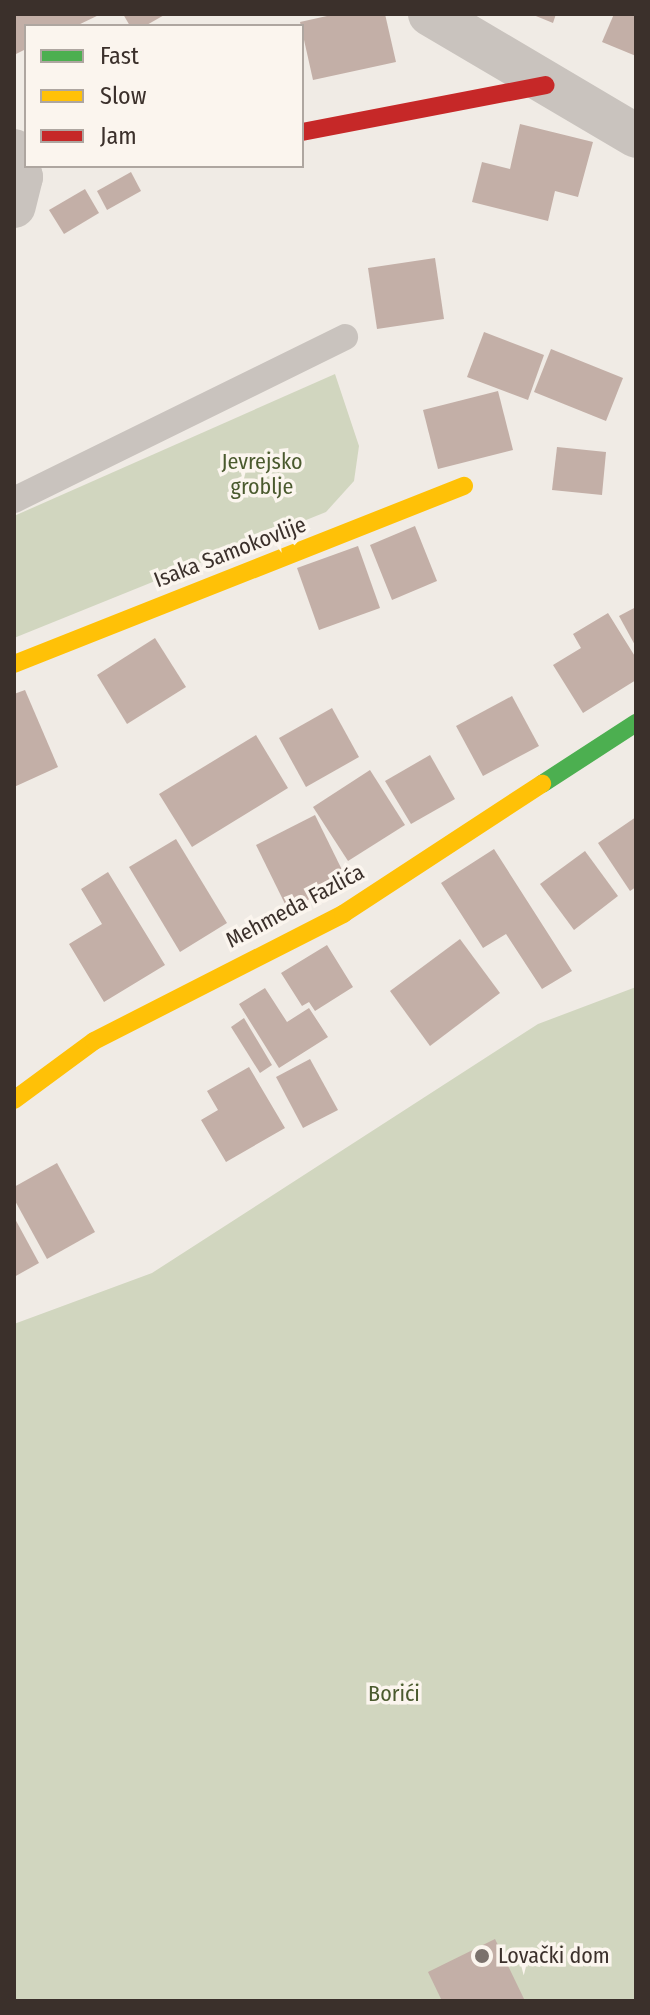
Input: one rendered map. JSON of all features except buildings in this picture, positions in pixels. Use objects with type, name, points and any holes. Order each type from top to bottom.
[{"type":"street","points":[[430,14],[545,85],[636,136]]},
{"type":"street","points":[[304,132],[545,85]]},
{"type":"street","points":[[14,151],[21,177],[14,206]]},
{"type":"street","name":"Isaka Samokovlije","points":[[14,664],[464,486]]},
{"type":"street","name":"Mehmeda Fazlića","points":[[14,1100],[94,1041],[343,914],[636,723]]},
{"type":"lane","points":[[14,500],[345,337]]},
{"type":"green space","name":"Jevrejsko groblje","points":[[335,374],[359,446],[354,481],[326,512],[14,638],[14,516]]},
{"type":"green space","name":"Borići","points":[[636,987],[636,2001],[14,2001],[14,1324],[152,1273],[538,1024]]},
{"type":"traffic: fast","points":[[542,784],[636,723]]},
{"type":"traffic: slow","points":[[14,664],[464,486]]},
{"type":"traffic: slow","points":[[14,1100],[94,1041],[343,914],[542,784]]},
{"type":"traffic: jam","points":[[304,132],[545,85]]},
{"type":"place","name":"Lovački dom","points":[[482,1956]]}]
